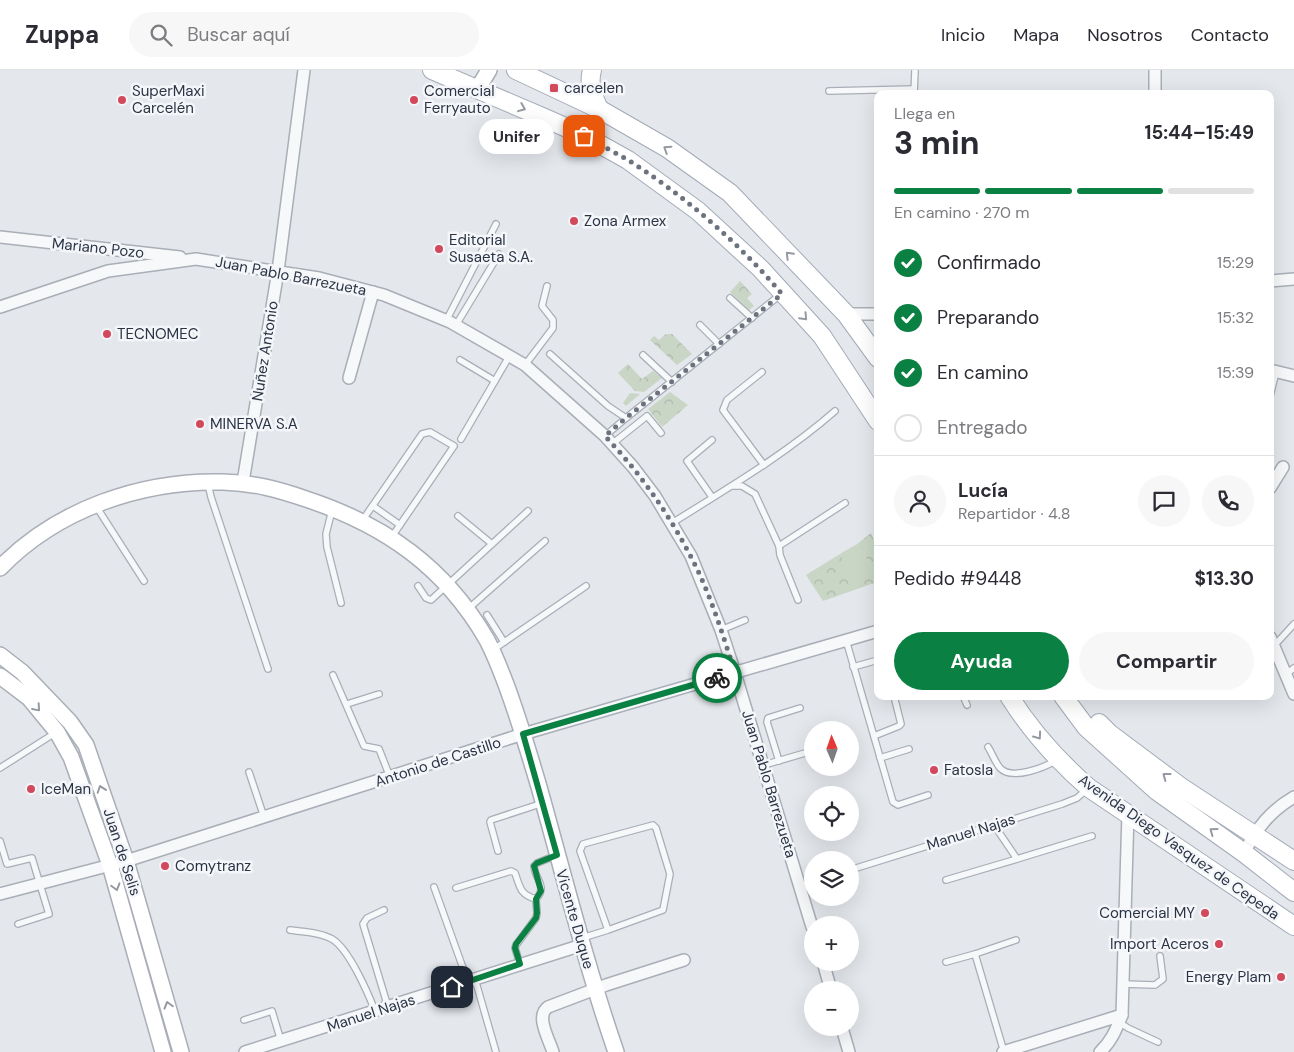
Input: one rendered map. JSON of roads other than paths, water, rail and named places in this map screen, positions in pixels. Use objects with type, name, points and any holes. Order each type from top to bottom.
[{"type":"main road","points":[[516,70],[599,109],[667,148],[730,193],[846,314],[874,352]]},
{"type":"main road","points":[[592,70],[590,78],[592,93],[599,109]]},
{"type":"main road","points":[[443,72],[476,90],[547,118],[584,136],[628,160],[698,211],[761,269],[822,336],[874,414]]},
{"type":"main road","name":"Avenida Diego Vasquez de Cepeda","points":[[1012,700],[1044,744],[1089,788],[1294,926]]},
{"type":"main road","name":"Avenida Diego Vasquez de Cepeda","points":[[1066,700],[1086,728],[1157,791],[1244,852],[1294,892]]},
{"type":"main road","points":[[1074,700],[1110,734],[1181,787],[1294,861]]},
{"type":"street","name":"Nuñez Antonio","points":[[243,482],[278,271],[304,70]]},
{"type":"street","points":[[476,90],[489,70]]},
{"type":"street","points":[[1155,70],[1155,90]]},
{"type":"street","name":"Mariano Pozo","points":[[0,237],[196,258]]},
{"type":"street","name":"Juan Pablo Barrezueta","points":[[0,307],[108,271],[196,258],[278,271],[344,284],[373,292],[412,305],[451,323],[525,365],[571,404],[609,440],[633,467],[655,496],[691,556],[721,630],[809,916]]},
{"type":"street","points":[[1274,281],[1294,279]]},
{"type":"street","points":[[349,378],[373,292]]},
{"type":"street","points":[[846,314],[874,314]]},
{"type":"street","points":[[1274,371],[1294,376]]},
{"type":"street","points":[[1274,482],[1283,467]]},
{"type":"street","name":"Vicente Duque","points":[[0,568],[34,537],[95,504],[158,487],[207,482],[243,482],[273,488],[333,508],[362,521],[392,538],[421,559],[447,586],[478,625],[498,646],[581,942],[616,1052]]},
{"type":"street","name":"Antonio de Castillo","points":[[0,894],[126,861],[523,734],[874,632]]},
{"type":"street","points":[[1274,646],[1289,672],[1294,694]]},
{"type":"street","name":"Juan de Selis","points":[[0,655],[22,672],[70,722],[86,745],[126,861],[181,1052]]},
{"type":"street","name":"Juan de Selis","points":[[0,676],[29,698],[57,732],[71,758],[110,865],[163,1052]]},
{"type":"street","points":[[1244,852],[1254,834],[1274,809],[1293,798]]},
{"type":"street","points":[[1100,1052],[1116,1032],[1121,1018],[1128,813]]},
{"type":"street","name":"Manuel Najas","points":[[245,1052],[520,964],[581,942]]},
{"type":"street","points":[[553,1052],[542,1018],[544,1009],[595,989],[684,960]]},
{"type":"street","points":[[1003,1052],[1121,1018]]},
{"type":"street","points":[[844,1036],[849,1052]]},
{"type":"lane","points":[[914,90],[915,70]]},
{"type":"lane","points":[[829,91],[874,92]]},
{"type":"lane","points":[[451,323],[496,224]]},
{"type":"lane","points":[[451,323],[499,254]]},
{"type":"lane","points":[[525,365],[533,357],[554,324],[542,306],[547,286]]},
{"type":"lane","points":[[609,440],[626,418],[782,294]]},
{"type":"lane","points":[[730,298],[752,318]]},
{"type":"lane","points":[[700,325],[719,344]]},
{"type":"lane","points":[[550,354],[608,406],[626,418]]},
{"type":"lane","points":[[461,439],[510,355]]},
{"type":"lane","points":[[643,355],[672,382]]},
{"type":"lane","points":[[460,360],[495,381]]},
{"type":"lane","points":[[762,372],[727,400],[723,410],[764,465]]},
{"type":"lane","points":[[672,523],[764,465],[836,411]]},
{"type":"lane","points":[[609,440],[647,416],[661,433]]},
{"type":"lane","points":[[362,521],[422,434],[430,432],[454,446],[392,538]]},
{"type":"lane","points":[[712,440],[687,461],[712,497]]},
{"type":"lane","points":[[207,482],[268,669]]},
{"type":"lane","points":[[731,486],[742,486],[755,494],[779,546],[780,555],[798,600]]},
{"type":"lane","points":[[779,546],[845,503]]},
{"type":"lane","points":[[95,504],[144,581]]},
{"type":"lane","points":[[373,506],[400,525]]},
{"type":"lane","points":[[333,508],[326,534],[327,547],[340,603]]},
{"type":"lane","points":[[418,586],[426,598],[431,600],[528,511]]},
{"type":"lane","points":[[458,516],[492,544]]},
{"type":"lane","points":[[466,610],[545,541]]},
{"type":"lane","points":[[487,615],[498,646],[586,586]]},
{"type":"lane","points":[[721,630],[745,620]]},
{"type":"lane","points":[[1274,640],[1294,624]]},
{"type":"lane","points":[[846,640],[893,802],[898,805],[928,795]]},
{"type":"lane","points":[[854,668],[874,661]]},
{"type":"lane","points":[[333,675],[364,746],[379,749],[390,777]]},
{"type":"lane","points":[[346,704],[379,694]]},
{"type":"lane","points":[[874,736],[901,724],[895,700]]},
{"type":"lane","points":[[965,700],[967,705]]},
{"type":"lane","points":[[779,761],[768,718],[800,708]]},
{"type":"lane","points":[[0,768],[57,732]]},
{"type":"lane","points":[[988,747],[1000,768],[1005,772],[1029,772],[1043,768],[1058,759]]},
{"type":"lane","points":[[880,758],[909,749]]},
{"type":"lane","points":[[764,765],[804,753]]},
{"type":"lane","points":[[249,772],[264,817]]},
{"type":"lane","name":"Manuel Najas","points":[[859,867],[1062,804],[1077,798],[1089,788]]},
{"type":"lane","points":[[498,851],[491,820],[543,803]]},
{"type":"lane","points":[[581,942],[661,911],[665,907],[670,874],[656,828],[653,825],[583,844],[581,848],[580,851],[608,930]]},
{"type":"lane","points":[[994,825],[1017,859]]},
{"type":"lane","points":[[946,880],[1092,836]]},
{"type":"lane","points":[[0,841],[6,864],[32,858],[49,914],[18,924]]},
{"type":"lane","points":[[520,964],[515,948],[516,944],[536,918],[536,899],[541,893],[542,888],[534,866],[557,855]]},
{"type":"lane","points":[[456,888],[512,871],[515,873],[523,894],[536,899]]},
{"type":"lane","points":[[434,887],[471,980],[496,1052]]},
{"type":"lane","points":[[384,910],[367,918],[363,924],[388,1007]]},
{"type":"lane","points":[[290,930],[325,936],[338,944],[346,952],[375,1011]]},
{"type":"lane","points":[[946,962],[1016,940]]},
{"type":"lane","points":[[975,954],[1003,1052]]},
{"type":"lane","points":[[1123,984],[1155,985],[1160,983],[1163,979],[1160,956]]},
{"type":"lane","points":[[244,1020],[272,1011],[281,1041]]},
{"type":"lane","points":[[1121,1018],[1128,1028],[1158,1042]]},
{"type":"place","name":"carcelen","points":[[554,88]]},
{"type":"place","name":"SuperMaxi Carcelén","points":[[122,100]]},
{"type":"place","name":"Comercial Ferryauto","points":[[414,100]]},
{"type":"place","name":"Unifer","points":[[584,136]]},
{"type":"place","name":"Zona Armex","points":[[574,221]]},
{"type":"place","name":"Editorial Susaeta S.A.","points":[[439,249]]},
{"type":"place","name":"TECNOMEC","points":[[107,334]]},
{"type":"place","name":"MINERVA S.A","points":[[200,424]]},
{"type":"place","name":"Fatosla","points":[[934,770]]},
{"type":"place","name":"IceMan","points":[[31,789]]},
{"type":"place","name":"Comytranz","points":[[165,866]]},
{"type":"place","name":"Comercial MY","points":[[1205,913]]},
{"type":"place","name":"Import Aceros","points":[[1219,944]]},
{"type":"place","name":"Energy Plam","points":[[1281,977]]}]
